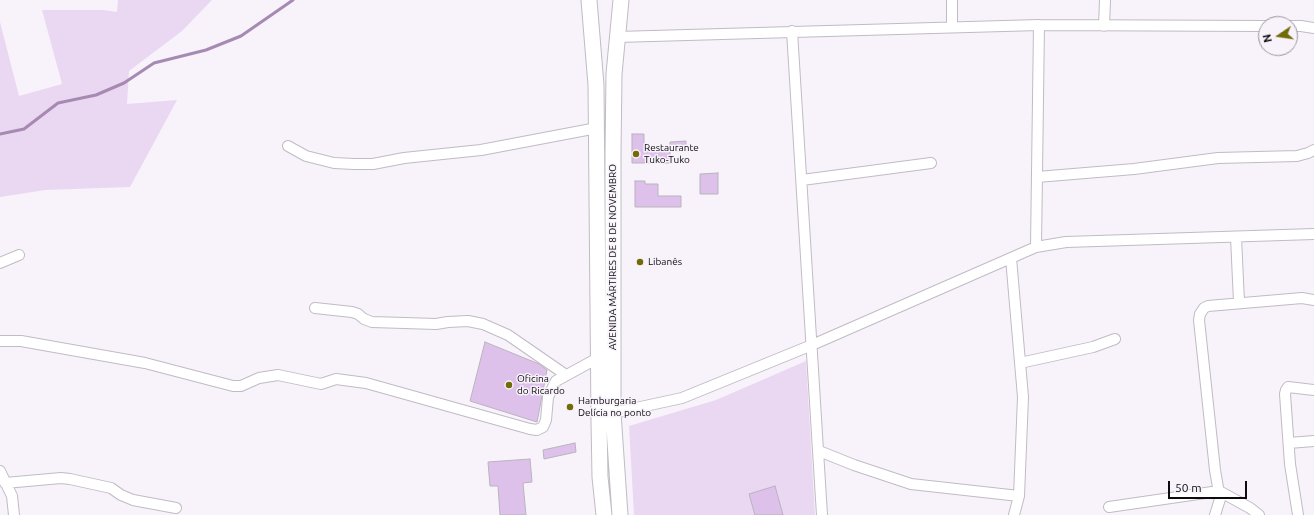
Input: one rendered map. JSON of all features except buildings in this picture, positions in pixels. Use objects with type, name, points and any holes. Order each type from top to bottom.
[{"type":"main road","name":"AVENIDA MÁRTIRES DE 8 DE NOVEMBRO","points":[[589,0],[596,85],[600,469],[604,515]]},
{"type":"main road","name":"AVENIDA MÁRTIRES DE 8 DE NOVEMBRO","points":[[620,515],[613,413],[613,126],[614,74],[621,0]]},
{"type":"street","points":[[952,0],[952,27]]},
{"type":"street","points":[[1104,26],[1105,0]]},
{"type":"street","points":[[617,37],[1039,25],[1258,26]]},
{"type":"street","points":[[1036,247],[1039,25]]},
{"type":"street","points":[[1298,26],[1314,28]]},
{"type":"street","points":[[792,31],[822,515]]},
{"type":"street","points":[[288,146],[306,156],[334,163],[372,164],[404,158],[481,150],[597,128]]},
{"type":"street","points":[[1037,177],[1134,170],[1218,158],[1297,156],[1314,150]]},
{"type":"street","points":[[802,180],[931,163]]},
{"type":"street","points":[[613,413],[682,398],[812,345],[1036,247],[1066,242],[1314,234]]},
{"type":"street","points":[[1236,237],[1239,302]]},
{"type":"street","points":[[0,263],[20,255]]},
{"type":"street","points":[[1011,258],[1023,397],[1019,496],[1014,515]]},
{"type":"street","points":[[1214,515],[1220,498],[1215,470],[1199,320],[1200,314],[1204,308],[1208,306],[1239,302],[1302,298],[1314,300]]},
{"type":"street","points":[[316,308],[352,312],[372,322],[436,324],[468,321],[483,324],[508,335],[566,375]]},
{"type":"street","points":[[1020,363],[1093,347],[1115,339]]},
{"type":"street","points":[[0,341],[21,341],[145,363],[233,386],[241,386],[259,378],[278,375],[321,384],[336,378],[359,382],[530,430],[537,430],[543,427],[546,420],[548,397],[556,381],[598,358]]},
{"type":"street","points":[[1298,515],[1290,464],[1285,394],[1288,387],[1314,390]]},
{"type":"street","points":[[1289,443],[1314,441]]},
{"type":"street","points":[[818,451],[911,484],[1019,496]]},
{"type":"street","points":[[0,470],[12,496],[14,515]]},
{"type":"street","points":[[5,483],[61,478],[70,479],[111,488],[121,495],[133,500],[176,508]]},
{"type":"street","points":[[1110,507],[1219,491],[1250,508],[1259,515]]},
{"type":"shaded area","points":[[118,0],[212,0],[182,31],[129,71],[127,104],[177,100],[130,187],[45,190],[0,197],[0,22],[19,96],[62,84],[42,10],[103,10],[117,12]]},
{"type":"shaded area","points":[[806,361],[815,515],[634,515],[629,426],[716,400]]},
{"type":"waterway","points":[[0,134],[24,129],[58,103],[96,95],[124,83],[154,63],[206,50],[241,36],[293,0]]},
{"type":"place","name":"Restaurante Tuko-Tuko","points":[[636,154]]},
{"type":"place","name":"Libanês","points":[[640,262]]},
{"type":"place","name":"Oficina do Ricardo","points":[[509,385]]},
{"type":"place","name":"Hamburgaria Delícia no ponto","points":[[570,407]]}]
